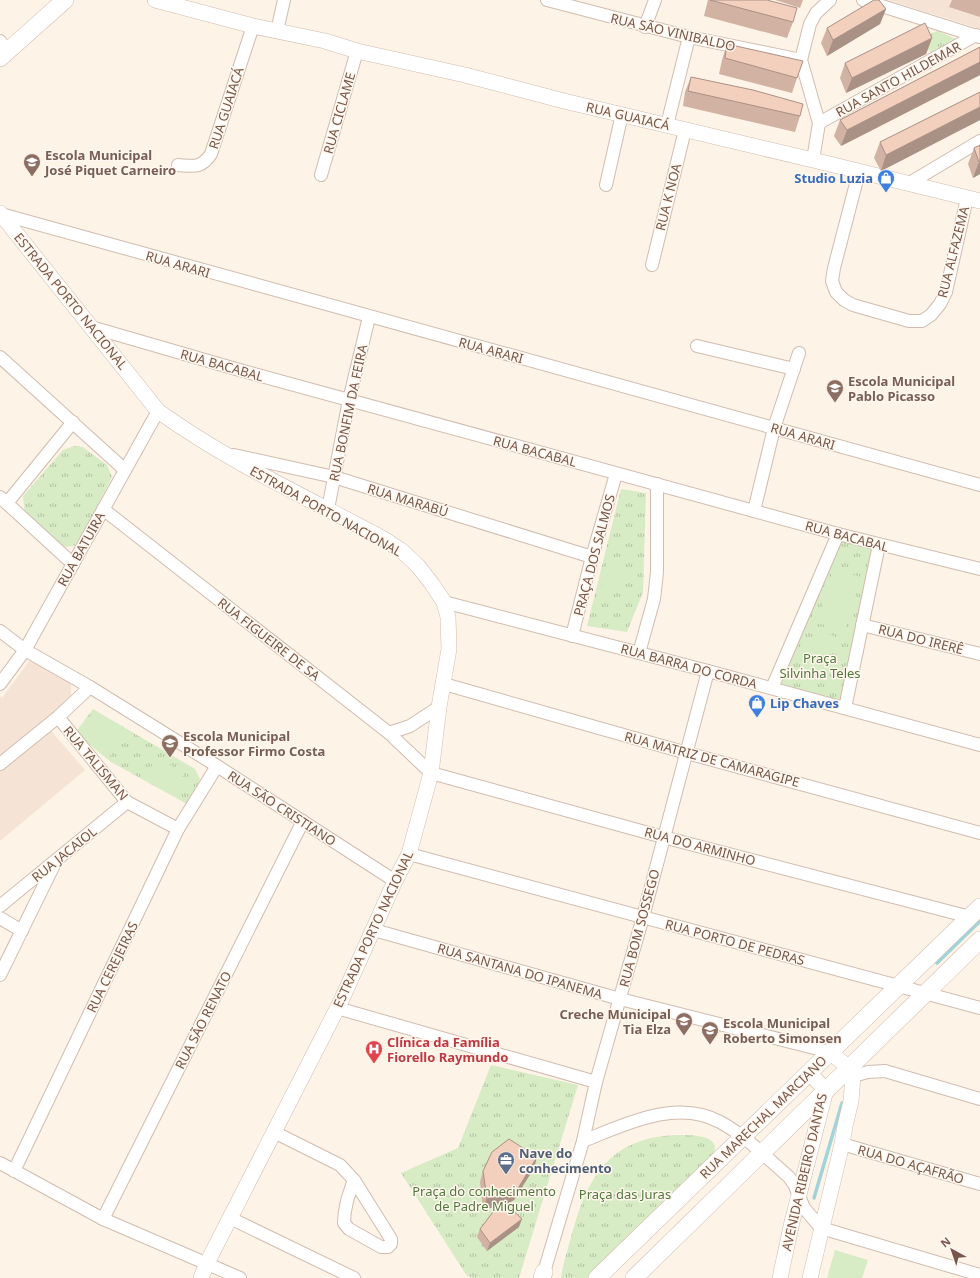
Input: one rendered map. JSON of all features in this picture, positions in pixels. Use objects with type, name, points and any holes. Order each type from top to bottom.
[{"type":"main road","points":[[3,50],[64,0]]},
{"type":"main road","name":"RUA MARECHAL MARCIANO","points":[[597,1278],[975,912]]},
{"type":"main road","name":"RUA MARECHAL MARCIANO","points":[[634,1278],[826,1090],[851,1072],[926,993],[980,940]]},
{"type":"street","name":"RUA GUAIACÁ","points":[[155,0],[253,26],[325,41],[358,51],[466,75],[564,101],[813,160],[973,200]]},
{"type":"street","points":[[277,31],[284,0]]},
{"type":"street","name":"RUA SÃO VINIBALDO","points":[[546,0],[689,37],[801,60]]},
{"type":"street","points":[[646,26],[654,0]]},
{"type":"street","points":[[813,160],[820,123],[801,60],[810,24],[816,13],[830,0]]},
{"type":"street","points":[[863,0],[978,36]]},
{"type":"street","name":"RUA GUAIACÁ","points":[[178,165],[198,166],[206,161],[211,154],[253,26]]},
{"type":"street","name":"RUA SANTO HILDEMAR","points":[[820,123],[978,36]]},
{"type":"street","points":[[667,125],[689,37]]},
{"type":"street","name":"RUA CICLAME","points":[[321,174],[358,51]]},
{"type":"street","points":[[606,186],[622,114]]},
{"type":"street","name":"RUA K NOA","points":[[652,265],[685,130]]},
{"type":"street","points":[[908,184],[980,141]]},
{"type":"street","name":"RUA ALFAZEMA","points":[[859,172],[832,281],[836,292],[848,303],[909,321],[922,320],[931,315],[940,304],[946,292],[973,200]]},
{"type":"street","name":"RUA ARARI","points":[[1,214],[980,485]]},
{"type":"street","name":"ESTRADA PORTO NACIONAL","points":[[1,214],[158,412],[221,453],[384,539],[402,551],[418,566],[432,584],[444,602],[448,617],[449,649],[439,707],[431,773],[409,854],[395,881],[374,930],[337,1008],[207,1263],[201,1278]]},
{"type":"street","name":"RUA BONFIM DA FEIRA","points":[[328,509],[349,400],[369,317]]},
{"type":"street","name":"RUA BACABAL","points":[[91,327],[236,370],[616,474],[879,545],[980,569]]},
{"type":"street","points":[[697,346],[794,369]]},
{"type":"street","points":[[754,511],[774,428],[799,353]]},
{"type":"street","points":[[0,357],[125,470]]},
{"type":"street","name":"RUA BATUIRA","points":[[0,684],[25,650],[158,412]]},
{"type":"street","points":[[73,422],[3,500],[73,564]]},
{"type":"street","name":"RUA MARABÚ","points":[[221,453],[334,478],[592,557]]},
{"type":"street","name":"PRAÇA DOS SALMOS","points":[[572,636],[592,557],[616,474]]},
{"type":"street","points":[[639,653],[654,599],[657,572],[656,484]]},
{"type":"street","name":"RUA FIGUEIRE DE SA","points":[[103,509],[389,733],[431,773]]},
{"type":"street","points":[[772,688],[838,534]]},
{"type":"street","points":[[845,708],[879,545]]},
{"type":"street","name":"RUA BARRA DO CORDA","points":[[444,602],[980,744]]},
{"type":"street","name":"RUA DO IRERÊ","points":[[862,625],[980,654]]},
{"type":"street","name":"RUA SÃO CRISTIANO","points":[[0,631],[25,650],[90,687],[217,766],[395,881]]},
{"type":"street","name":"RUA BOM SOSSEGO","points":[[544,1276],[583,1142],[596,1082],[643,917],[708,671]]},
{"type":"street","name":"RUA MATRIZ DE CAMARAGIPE","points":[[444,684],[687,753],[980,833]]},
{"type":"street","points":[[0,764],[58,717],[90,687]]},
{"type":"street","points":[[389,733],[410,726],[439,707]]},
{"type":"street","name":"RUA TALISMAN","points":[[58,717],[127,802],[178,829]]},
{"type":"street","name":"RUA CEREJEIRAS","points":[[14,1171],[178,829],[217,766]]},
{"type":"street","name":"RUA DO ARMINHO","points":[[431,773],[663,837],[975,912]]},
{"type":"street","name":"RUA JACAIOL","points":[[0,906],[127,802]]},
{"type":"street","name":"RUA SÃO RENATO","points":[[103,1219],[303,821]]},
{"type":"street","name":"RUA PORTO DE PEDRAS","points":[[409,854],[980,1008]]},
{"type":"street","points":[[0,975],[56,861]]},
{"type":"street","points":[[0,918],[22,931]]},
{"type":"street","name":"RUA SANTANA DO IPANEMA","points":[[374,930],[620,998],[830,1052]]},
{"type":"street","points":[[337,1008],[596,1082]]},
{"type":"street","points":[[830,1052],[851,1072],[885,1071],[980,1099]]},
{"type":"street","name":"AVENIDA RIBEIRO DANTAS","points":[[780,1278],[826,1090],[809,1072]]},
{"type":"street","points":[[810,1278],[851,1101],[851,1072]]},
{"type":"street","points":[[583,1142],[650,1117],[670,1113],[684,1112],[697,1114],[719,1121],[743,1137],[789,1178],[794,1184],[804,1208],[821,1228],[980,1276]]},
{"type":"street","points":[[274,1132],[340,1165],[354,1180],[391,1239],[391,1244],[388,1247],[381,1247],[349,1229],[344,1223],[346,1200],[354,1180]]},
{"type":"street","name":"RUA DO AÇAFRÃO","points":[[842,1144],[980,1184]]},
{"type":"street","points":[[0,1164],[103,1219],[240,1278]]},
{"type":"street","points":[[230,1218],[354,1278]]},
{"type":"shaded area","points":[[888,0],[980,0],[980,29]]},
{"type":"shaded area","points":[[33,656],[71,683],[71,703],[45,724],[85,770],[0,841],[0,696],[2,698]]},
{"type":"green space","points":[[938,31],[960,41],[932,56],[921,36]]},
{"type":"green space","points":[[74,446],[83,447],[107,465],[112,477],[81,538],[74,546],[63,547],[57,545],[25,514],[23,496],[63,450]]},
{"type":"green space","points":[[621,489],[646,493],[643,592],[627,632],[587,626]]},
{"type":"green space","name":"Praça Silvinha Teles","points":[[840,540],[875,549],[840,701],[781,685]]},
{"type":"green space","points":[[608,558],[626,562],[618,593],[601,589]]},
{"type":"green space","points":[[833,569],[861,577],[845,631],[818,623]]},
{"type":"green space","points":[[816,631],[834,636],[823,675],[805,670]]},
{"type":"green space","points":[[93,709],[195,769],[200,779],[187,804],[111,762],[75,733]]},
{"type":"green space","points":[[95,710],[127,733],[110,756],[78,733]]},
{"type":"green space","points":[[158,757],[184,774],[172,792],[146,774]]},
{"type":"green space","name":"Praça do conhecimento de Padre Miguel","points":[[491,1065],[578,1085],[519,1278],[473,1278],[467,1276],[401,1173],[458,1148]]},
{"type":"green space","name":"Praça das Juras","points":[[674,1135],[695,1136],[709,1139],[715,1148],[713,1155],[589,1278],[561,1278],[577,1215],[596,1175],[616,1154],[629,1146],[647,1139]]},
{"type":"green space","points":[[835,1250],[868,1260],[862,1278],[827,1278]]},
{"type":"building","points":[[710,0],[767,0],[797,8],[793,22]]},
{"type":"building","points":[[874,0],[879,0],[886,9],[833,40],[827,28]]},
{"type":"building","points":[[925,23],[932,38],[852,78],[845,63]]},
{"type":"building","points":[[727,44],[803,61],[797,78],[725,58]]},
{"type":"building","points":[[980,47],[980,62],[847,130],[840,120]]},
{"type":"building","points":[[691,77],[753,90],[803,104],[800,116],[688,91]]},
{"type":"building","points":[[980,92],[980,107],[886,155],[880,142]]},
{"type":"building","points":[[980,145],[980,161],[979,162],[974,148]]},
{"type":"building","name":"Nave do conhecimento","points":[[509,1139],[537,1157],[517,1190],[502,1197],[487,1198],[483,1171],[492,1152]]},
{"type":"building","points":[[502,1200],[522,1219],[490,1243],[480,1229]]},
{"type":"waterway","points":[[937,963],[980,921]]},
{"type":"waterway","points":[[814,1198],[842,1103]]},
{"type":"place","name":"Escola Municipal José Piquet Carneiro","points":[[32,177]]},
{"type":"place","name":"Studio Luzia","points":[[886,193]]},
{"type":"place","name":"Escola Municipal Pablo Picasso","points":[[835,403]]},
{"type":"place","name":"Lip Chaves","points":[[757,718]]},
{"type":"place","name":"Escola Municipal Professor Firmo Costa","points":[[170,758]]},
{"type":"place","name":"Creche Municipal Tia Elza","points":[[684,1036]]},
{"type":"place","name":"Escola Municipal Roberto Simonsen","points":[[710,1045]]},
{"type":"place","name":"Clínica da Família Fiorello Raymundo","points":[[374,1064]]},
{"type":"place","name":"Nave do conhecimento","points":[[506,1175]]}]
